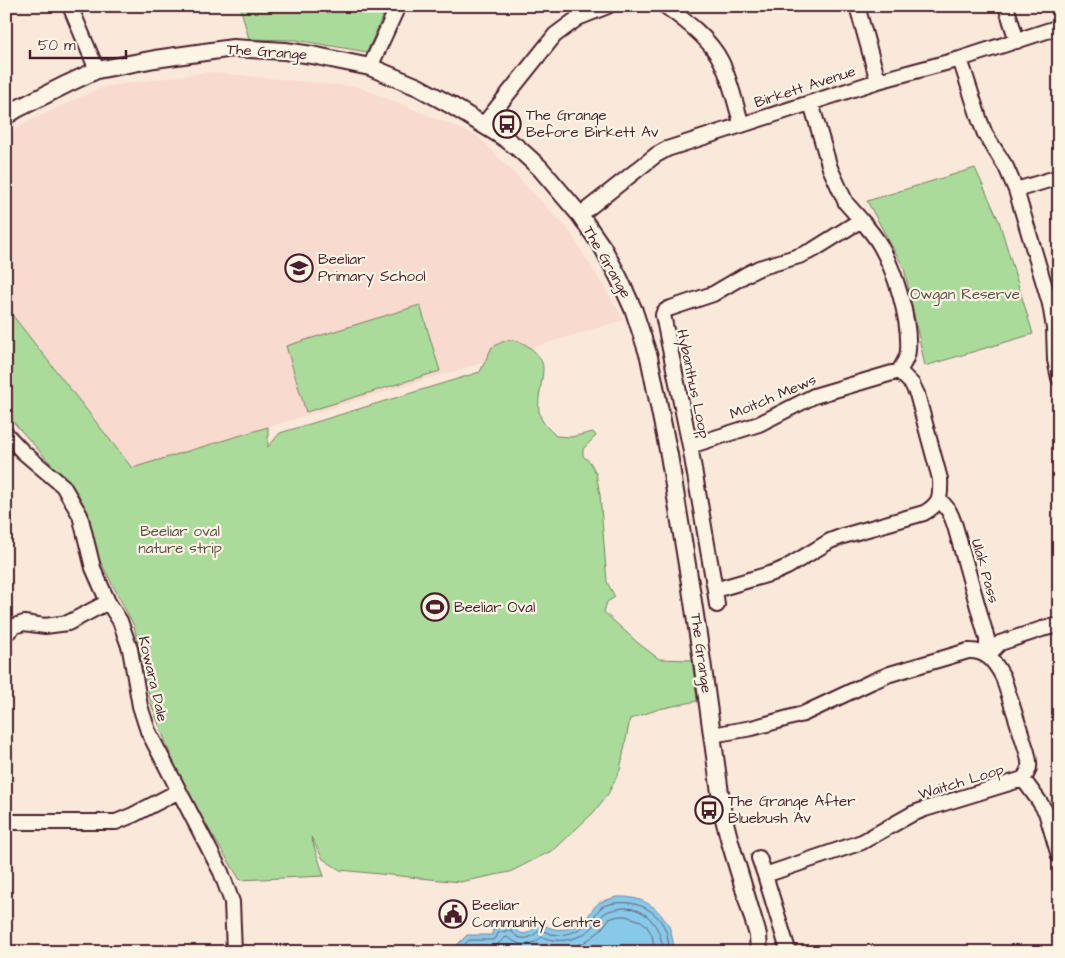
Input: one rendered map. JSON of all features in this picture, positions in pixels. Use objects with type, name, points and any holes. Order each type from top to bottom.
[{"type":"street","points":[[70,6],[97,70]]},
{"type":"street","points":[[370,67],[398,6]]},
{"type":"street","points":[[483,125],[555,35],[578,18],[608,6]]},
{"type":"street","points":[[665,6],[700,34],[720,59],[726,72],[742,124]]},
{"type":"street","points":[[857,6],[878,81]]},
{"type":"street","points":[[1006,6],[1017,41]]},
{"type":"street","name":"Birkett Avenue","points":[[580,215],[656,155],[679,145],[878,81],[960,59],[1059,28]]},
{"type":"street","name":"The Grange","points":[[6,116],[97,70],[155,59],[233,48],[252,48],[312,55],[370,67],[418,87],[449,104],[510,142],[540,168],[580,215],[603,248],[634,312],[649,357],[671,464],[692,589],[723,815],[758,935],[768,952]]},
{"type":"street","points":[[960,59],[985,134],[1006,166],[1016,190],[1050,304],[1054,328],[1055,360],[1059,378]]},
{"type":"street","points":[[715,590],[776,572],[830,541],[843,536],[924,513],[939,500],[941,491],[940,479],[917,394],[912,384],[899,371],[906,359],[908,350],[903,304],[888,261],[879,244],[846,204],[830,168],[811,103]]},
{"type":"street","points":[[1016,190],[1059,177]]},
{"type":"street","name":"Hybanthus Loop","points":[[718,605],[690,446],[662,318],[664,312],[712,294],[758,268],[813,250],[861,220]]},
{"type":"street","name":"Moitch Mews","points":[[690,446],[759,424],[814,396],[899,371]]},
{"type":"street","name":"Kowara Dale","points":[[6,434],[23,452],[63,486],[80,515],[93,568],[108,602],[120,621],[130,649],[140,706],[148,731],[222,872],[232,902],[234,952]]},
{"type":"street","name":"Ulak Pass","points":[[939,500],[946,506],[955,526],[987,639],[987,656]]},
{"type":"street","points":[[6,634],[14,626],[24,623],[44,626],[68,623],[108,602]]},
{"type":"street","points":[[712,735],[752,728],[803,714],[890,674],[960,653],[976,650],[987,656],[1000,643],[1059,625]]},
{"type":"street","name":"Waitch Loop","points":[[765,874],[862,842],[912,814],[1023,779],[1030,766],[1027,752],[1003,677],[996,665],[987,656]]},
{"type":"street","points":[[1023,779],[1046,812],[1059,856]]},
{"type":"street","points":[[6,822],[116,822],[179,791]]},
{"type":"street","points":[[759,858],[788,950]]},
{"type":"street","name":"The Grange","points":[[758,935],[759,952]]},
{"type":"shaded area","name":"Beeliar Primary School","points":[[208,72],[359,87],[478,136],[568,229],[624,320],[132,468],[6,307],[6,136],[23,124],[102,87]]},
{"type":"green space","points":[[240,6],[387,6],[367,52],[296,40],[249,39]]},
{"type":"green space","name":"Owgan Reserve","points":[[975,168],[999,221],[1033,334],[925,366],[904,268],[867,201]]},
{"type":"green space","points":[[420,305],[440,371],[306,412],[286,346]]},
{"type":"green space","name":"Beeliar Oval","points":[[6,307],[132,468],[268,427],[268,447],[280,433],[480,372],[492,347],[508,340],[521,342],[536,353],[542,363],[543,373],[539,406],[541,419],[545,425],[556,436],[571,437],[593,432],[596,436],[583,449],[583,456],[590,462],[596,473],[600,495],[607,582],[615,597],[607,602],[604,612],[659,659],[692,660],[697,701],[659,709],[630,719],[620,770],[608,794],[593,813],[555,849],[510,872],[460,882],[340,870],[323,859],[311,837],[324,876],[240,880],[183,787],[151,704],[134,626],[95,551],[79,495],[6,414]]},
{"type":"water","points":[[616,897],[637,899],[655,908],[669,926],[674,952],[450,952],[467,935],[492,935],[493,929],[513,925],[516,930],[523,934],[533,929],[537,920],[549,928],[563,929],[576,926],[599,903]]},
{"type":"place","name":"The Grange Before Birkett Av","points":[[507,124]]},
{"type":"place","name":"Beeliar Primary School","points":[[299,268]]},
{"type":"place","name":"Beeliar Oval","points":[[435,607]]},
{"type":"place","name":"The Grange After Bluebush Av","points":[[709,810]]},
{"type":"place","name":"Beeliar Community Centre","points":[[453,914]]},
{"type":"park label","name":"Beeliar oval nature strip","points":[[180,540]]}]
